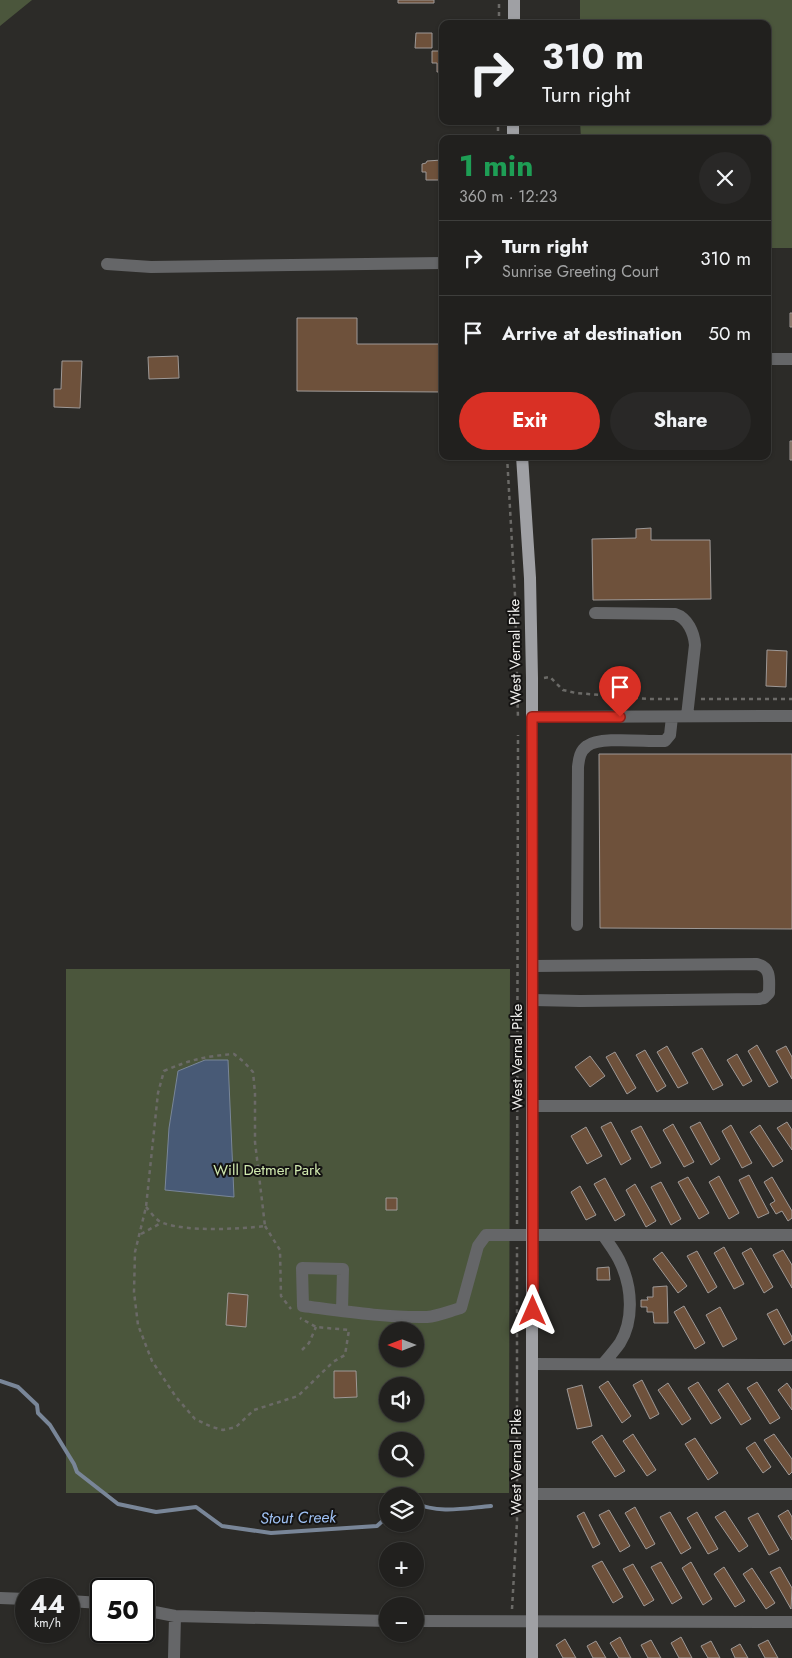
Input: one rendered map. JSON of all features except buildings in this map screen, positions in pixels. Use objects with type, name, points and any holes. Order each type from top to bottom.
[{"type":"main road","points":[[514,0],[514,20]]},
{"type":"main road","name":"West Vernal Pike","points":[[522,460],[532,628],[532,1658]]},
{"type":"street","points":[[107,264],[150,267],[439,263]]},
{"type":"street","points":[[771,359],[792,359]]},
{"type":"street","points":[[595,613],[675,614],[686,620],[694,637],[695,645],[687,716]]},
{"type":"street","points":[[532,717],[792,716]]},
{"type":"street","points":[[576,926],[578,767],[580,753],[586,746],[599,741],[665,740],[670,735],[672,717]]},
{"type":"street","points":[[533,966],[756,964],[766,968],[769,974],[769,994],[759,1000],[533,1000]]},
{"type":"street","points":[[533,1106],[792,1106]]},
{"type":"street","points":[[342,1311],[342,1269],[302,1268],[303,1306],[342,1311],[371,1314],[429,1317],[461,1308],[478,1246],[486,1235],[792,1235]]},
{"type":"street","points":[[603,1235],[621,1264],[628,1285],[630,1304],[627,1324],[621,1342],[603,1364]]},
{"type":"street","points":[[533,1364],[792,1365]]},
{"type":"street","points":[[532,1494],[792,1494]]},
{"type":"street","points":[[0,1598],[15,1599]]},
{"type":"street","points":[[155,1612],[174,1616],[379,1621]]},
{"type":"street","points":[[174,1616],[174,1658]]},
{"type":"street","points":[[424,1621],[792,1622]]},
{"type":"path","points":[[499,0],[499,20]]},
{"type":"path","points":[[507,460],[515,596],[518,724]]},
{"type":"path","points":[[550,677],[563,690],[576,693],[649,699],[792,699]]},
{"type":"path","points":[[511,1621],[517,1522],[518,733]]},
{"type":"path","points":[[292,1311],[281,1296],[280,1250],[265,1226],[255,1142],[253,1072],[234,1054],[209,1055],[182,1062],[164,1071],[158,1093],[146,1206],[135,1252],[134,1292],[138,1325],[152,1361],[176,1397],[195,1419],[223,1430],[236,1427],[254,1410],[298,1396],[333,1362],[345,1355],[349,1330],[316,1327],[302,1321],[297,1316]]},
{"type":"path","points":[[146,1206],[161,1222],[184,1227],[213,1229],[265,1226]]},
{"type":"path","points":[[139,1235],[161,1222]]},
{"type":"path","points":[[302,1350],[309,1343],[316,1327]]},
{"type":"green space","points":[[0,0],[32,0],[0,26]]},
{"type":"green space","points":[[580,0],[792,0],[792,248],[771,248],[771,135],[581,135],[580,125],[771,125],[771,20],[580,20]]},
{"type":"green space","name":"Will Detmer Park","points":[[66,969],[510,969],[509,1493],[424,1493],[424,1487],[379,1487],[379,1493],[66,1493]]},
{"type":"water","points":[[205,1060],[228,1060],[234,1197],[165,1190],[169,1128],[178,1071]]},
{"type":"waterway","name":"Stout Creek","points":[[0,1381],[18,1387],[37,1405],[38,1413],[50,1425],[77,1472],[118,1504],[156,1512],[196,1507],[222,1526],[271,1533],[377,1526],[379,1524]]},
{"type":"waterway","name":"Stout Creek","points":[[424,1506],[443,1509],[491,1506]]},
{"type":"route","points":[[533,1311],[532,717],[620,717]]}]
